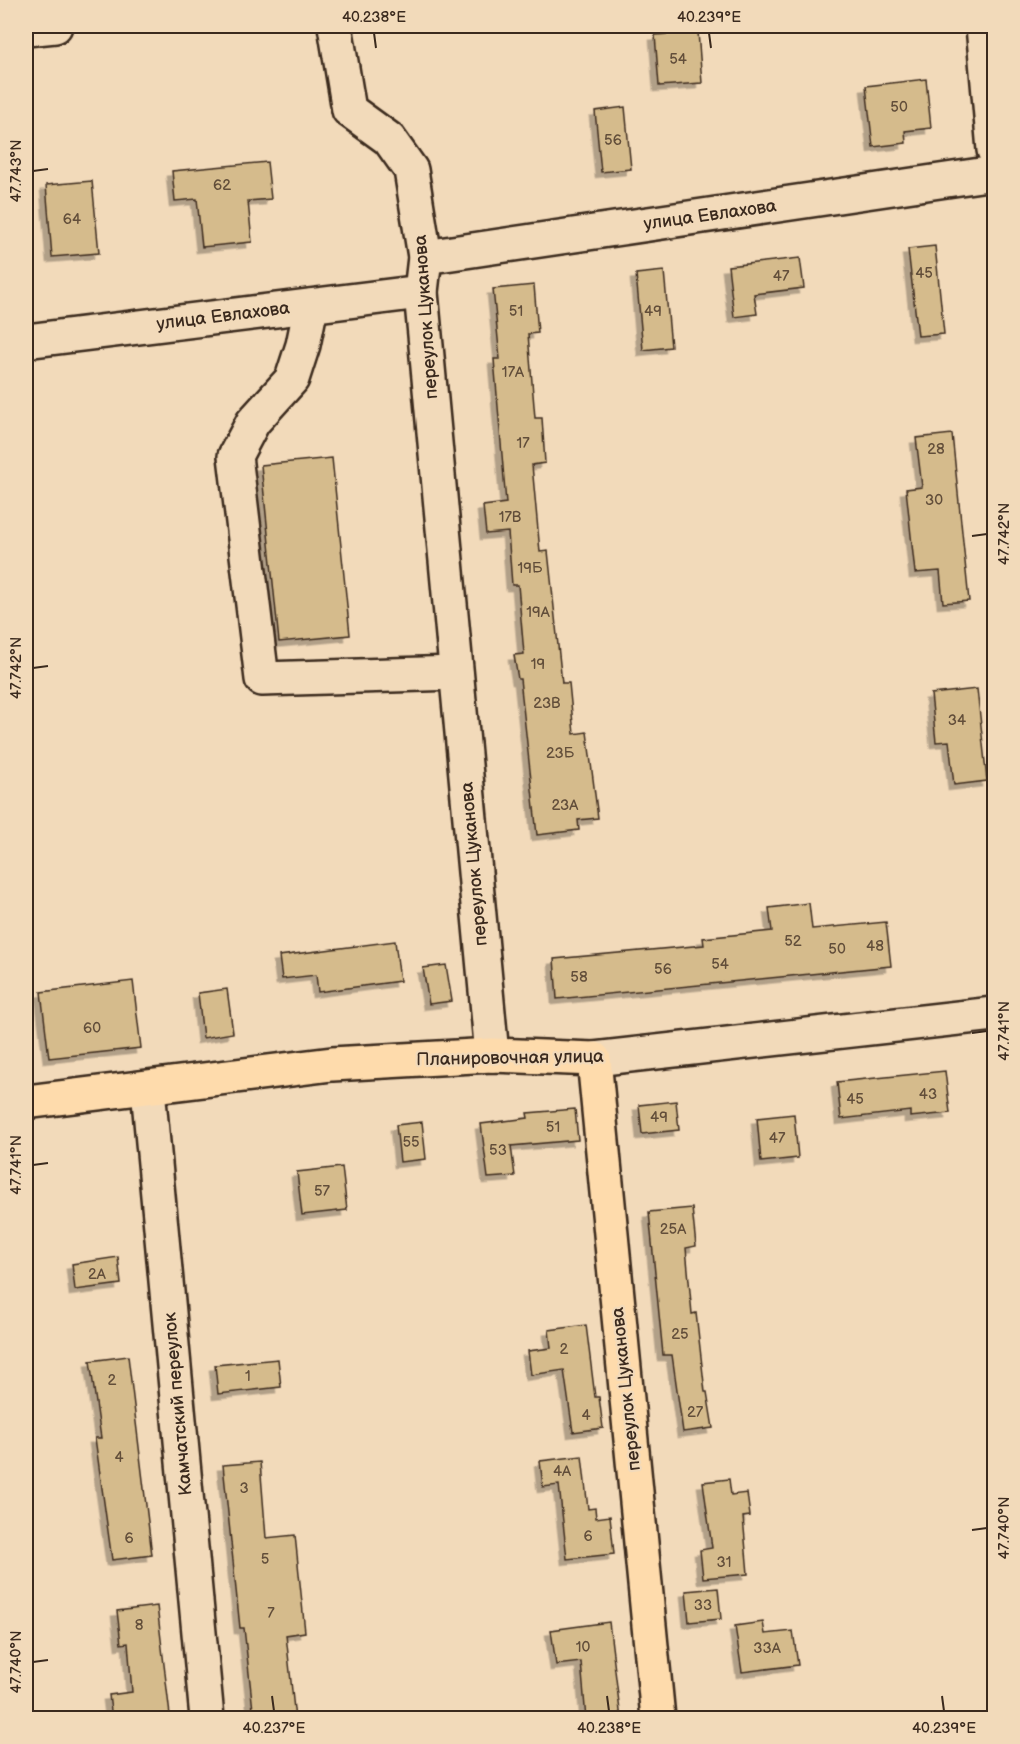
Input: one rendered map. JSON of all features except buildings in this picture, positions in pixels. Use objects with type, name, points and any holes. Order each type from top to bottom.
[{"type":"main road","name":"Планировочная улица","points":[[26,1102],[148,1089],[332,1064],[492,1055],[594,1059]]},
{"type":"main road","name":"переулок Цуканова","points":[[594,1059],[658,1719]]},
{"type":"street","points":[[26,29],[55,26]]},
{"type":"street","name":"переулок Цуканова","points":[[335,26],[349,110],[389,139],[411,170],[425,257],[421,292],[492,1055]]},
{"type":"street","points":[[983,26],[994,150]]},
{"type":"street","name":"улица Евлахова","points":[[425,257],[994,173]]},
{"type":"street","name":"улица Евлахова","points":[[26,341],[421,292]]},
{"type":"street","points":[[311,306],[303,345],[292,379],[253,422],[235,456],[262,679],[456,673]]},
{"type":"street","name":"Планировочная улица","points":[[594,1059],[994,1014]]},
{"type":"street","name":"Камчатский переулок","points":[[148,1089],[207,1719]]}]
